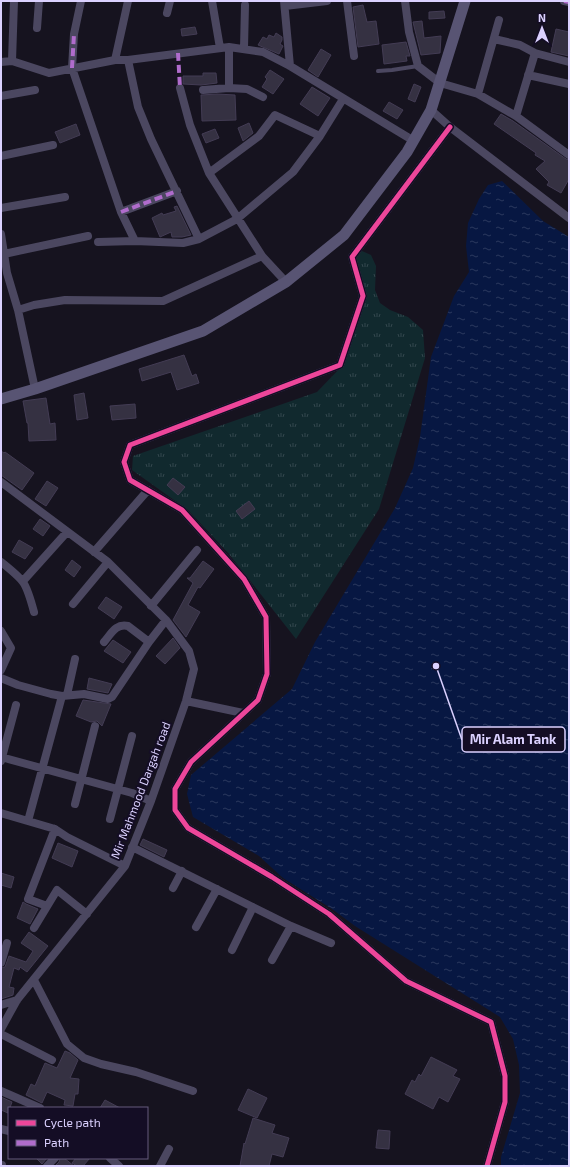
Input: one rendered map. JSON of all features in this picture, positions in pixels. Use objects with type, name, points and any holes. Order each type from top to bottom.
[{"type":"main road","points":[[1,399],[36,389],[203,331],[286,282],[344,235],[414,141],[431,110],[465,1]]},
{"type":"street","points":[[12,61],[14,1]]},
{"type":"street","points":[[37,28],[39,1]]},
{"type":"street","points":[[81,1],[74,34],[72,68],[121,212],[135,241]]},
{"type":"street","points":[[115,60],[128,1]]},
{"type":"street","points":[[167,13],[170,1]]},
{"type":"street","points":[[212,1],[220,48]]},
{"type":"street","points":[[290,66],[284,4],[327,1]]},
{"type":"street","points":[[346,1],[354,56]]},
{"type":"street","points":[[405,1],[409,32],[418,66],[440,83],[478,94],[516,116],[569,155]]},
{"type":"street","points":[[564,1],[569,2]]},
{"type":"street","points":[[244,48],[245,5]]},
{"type":"street","points":[[478,94],[499,20]]},
{"type":"street","points":[[494,39],[520,45],[535,53],[569,62]]},
{"type":"street","points":[[1,62],[12,61],[48,73],[115,60],[128,60],[229,47],[244,48],[263,52],[290,66],[414,141]]},
{"type":"street","points":[[229,47],[229,88]]},
{"type":"street","points":[[516,116],[535,53]]},
{"type":"street","points":[[128,60],[138,107],[151,139],[199,238]]},
{"type":"street","points":[[528,76],[569,84]]},
{"type":"street","points":[[180,88],[190,125],[209,173],[262,256],[286,282]]},
{"type":"street","points":[[203,90],[229,88],[247,89],[263,97]]},
{"type":"street","points":[[1,96],[35,90]]},
{"type":"street","points":[[98,242],[135,241],[183,243],[199,238],[237,219],[293,172],[320,136],[343,99]]},
{"type":"street","points":[[431,110],[450,127],[569,218]]},
{"type":"street","points":[[209,173],[259,136],[275,116],[320,136]]},
{"type":"street","points":[[450,127],[352,257],[363,296],[340,365],[130,445],[124,462],[130,480],[182,510],[244,579],[266,617],[267,674],[258,700],[191,762],[175,789],[175,810],[188,828],[272,877],[330,914],[406,981],[491,1022],[506,1076],[506,1102],[487,1166]]},
{"type":"street","points":[[1,156],[53,145]]},
{"type":"street","points":[[121,212],[177,191]]},
{"type":"street","points":[[1,208],[65,197]]},
{"type":"street","points":[[1,234],[7,273],[18,310],[36,389]]},
{"type":"street","points":[[3,251],[88,236]]},
{"type":"street","points":[[18,310],[34,305],[65,300],[163,301],[262,256]]},
{"type":"street","name":"Mir Mahmood Dargah road","points":[[1,482],[108,562],[166,620],[189,650],[194,669],[186,701],[151,801],[125,866],[17,1000],[1,1029]]},
{"type":"street","points":[[94,552],[148,490]]},
{"type":"street","points":[[23,581],[66,532]]},
{"type":"street","points":[[152,606],[196,550]]},
{"type":"street","points":[[1,562],[23,581],[28,590],[34,612]]},
{"type":"street","points":[[73,604],[108,562]]},
{"type":"street","points":[[1,678],[18,685],[65,696],[84,694],[108,699],[112,697],[149,642],[166,620]]},
{"type":"street","points":[[104,642],[116,628],[124,625],[128,626],[149,642]]},
{"type":"street","points":[[1,631],[12,648],[1,670]]},
{"type":"street","points":[[28,821],[42,768],[75,659]]},
{"type":"street","points":[[186,701],[243,713]]},
{"type":"street","points":[[16,705],[1,759],[42,768],[118,789],[151,801]]},
{"type":"street","points":[[75,804],[95,726]]},
{"type":"street","points":[[110,819],[132,736]]},
{"type":"street","points":[[1,813],[55,829],[67,837],[125,866]]},
{"type":"street","points":[[47,906],[28,899],[55,829]]},
{"type":"street","points":[[132,847],[290,926],[331,943]]},
{"type":"street","points":[[173,888],[182,871]]},
{"type":"street","points":[[196,927],[218,889]]},
{"type":"street","points":[[34,928],[57,890],[87,914]]},
{"type":"street","points":[[232,950],[253,907]]},
{"type":"street","points":[[272,960],[290,926]]},
{"type":"street","points":[[1,963],[7,943]]},
{"type":"street","points":[[34,980],[67,1044],[84,1058],[136,1072],[193,1091]]},
{"type":"street","points":[[1,1005],[17,1000]]},
{"type":"street","points":[[1,1034],[52,1060]]},
{"type":"street","points":[[1,1091],[38,1107]]},
{"type":"street","points":[[160,1166],[169,1149]]},
{"type":"lane","points":[[378,71],[418,66]]},
{"type":"green space","points":[[362,251],[371,255],[376,266],[375,290],[380,303],[390,310],[408,317],[423,330],[425,358],[379,509],[296,639],[229,554],[188,510],[132,470],[133,456],[317,392],[343,365],[366,297],[354,257]]},
{"type":"water","points":[[502,181],[543,221],[569,237],[569,1166],[501,1166],[501,1157],[520,1093],[519,1065],[513,1039],[500,1017],[355,926],[332,909],[283,878],[259,856],[193,817],[187,794],[191,775],[292,689],[315,642],[395,508],[413,468],[420,437],[431,357],[454,296],[469,272],[466,246],[468,223],[479,199],[488,185]]},
{"type":"building","points":[[363,5],[367,22],[376,21],[379,44],[358,47],[353,7]]},
{"type":"building","points":[[444,11],[445,18],[429,19],[429,12]]},
{"type":"building","points":[[422,21],[424,38],[441,36],[440,53],[421,55],[413,22]]},
{"type":"building","points":[[195,27],[197,34],[182,36],[181,29]]},
{"type":"building","points":[[556,29],[569,32],[569,56],[551,52]]},
{"type":"building","points":[[276,33],[282,37],[280,44],[283,46],[279,54],[258,45],[263,37],[267,39],[269,35],[274,37]]},
{"type":"building","points":[[406,42],[410,56],[406,56],[407,61],[384,64],[382,45]]},
{"type":"building","points":[[321,49],[331,55],[318,77],[308,70]]},
{"type":"building","points":[[270,70],[284,79],[273,94],[262,87],[267,79],[265,77]]},
{"type":"building","points":[[203,73],[216,73],[217,83],[201,85],[183,84],[183,76],[203,76]]},
{"type":"building","points":[[414,84],[421,87],[415,102],[408,99]]},
{"type":"building","points":[[312,87],[330,98],[318,116],[300,104]]},
{"type":"building","points":[[201,95],[235,95],[236,120],[202,121]]},
{"type":"building","points":[[389,102],[403,110],[397,119],[383,111]]},
{"type":"building","points":[[501,114],[569,160],[569,179],[561,193],[547,185],[549,182],[536,169],[545,161],[494,124]]},
{"type":"building","points":[[249,123],[253,133],[243,141],[238,128]]},
{"type":"building","points":[[76,124],[80,135],[60,143],[55,132]]},
{"type":"building","points":[[215,129],[219,138],[206,143],[202,134]]},
{"type":"building","points":[[177,206],[191,235],[172,237],[171,232],[160,237],[152,218],[162,213],[163,215],[176,211],[174,207]]},
{"type":"building","points":[[184,355],[192,376],[196,374],[199,383],[177,390],[171,372],[142,381],[139,369]]},
{"type":"building","points":[[84,393],[88,418],[77,420],[74,395]]},
{"type":"building","points":[[46,398],[50,424],[55,423],[56,440],[29,441],[28,423],[23,401]]},
{"type":"building","points":[[135,404],[136,418],[112,420],[110,406]]},
{"type":"building","points":[[1,451],[4,453],[5,452],[34,473],[22,490],[1,475]]},
{"type":"building","points":[[173,478],[185,487],[178,495],[167,485]]},
{"type":"building","points":[[47,481],[58,488],[46,506],[35,499]]},
{"type":"building","points":[[249,501],[255,509],[242,519],[236,511]]},
{"type":"building","points":[[40,519],[50,526],[43,536],[33,529]]},
{"type":"building","points":[[19,540],[33,548],[25,559],[12,552]]},
{"type":"building","points":[[72,560],[81,567],[74,577],[65,570]]},
{"type":"building","points":[[203,561],[214,569],[200,588],[198,587],[188,605],[200,612],[186,637],[173,620],[193,583],[187,578],[190,578]]},
{"type":"building","points":[[106,597],[122,607],[114,619],[98,608]]},
{"type":"building","points":[[173,638],[180,648],[165,664],[156,656]]},
{"type":"building","points":[[113,640],[131,652],[123,663],[104,651]]},
{"type":"building","points":[[89,678],[112,684],[108,693],[87,689]]},
{"type":"building","points":[[83,700],[111,704],[102,726],[97,721],[91,722],[76,716]]},
{"type":"building","points":[[143,839],[167,850],[164,857],[140,845]]},
{"type":"building","points":[[58,843],[78,851],[72,867],[52,858]]},
{"type":"building","points":[[1,873],[14,877],[11,888],[1,885]]},
{"type":"building","points":[[23,902],[38,909],[30,924],[17,918]]},
{"type":"building","points":[[29,932],[48,946],[27,972],[20,967],[19,970],[14,968],[9,987],[14,988],[13,995],[1,999],[1,968],[5,967],[9,956],[26,962],[33,951],[21,943]]},
{"type":"building","points":[[65,1051],[70,1053],[78,1060],[70,1078],[79,1079],[78,1094],[75,1094],[73,1106],[64,1105],[65,1100],[47,1092],[42,1103],[26,1095],[31,1084],[35,1086],[45,1063],[57,1068]]},
{"type":"building","points":[[431,1057],[457,1070],[453,1076],[460,1079],[448,1102],[439,1097],[433,1109],[405,1094],[412,1080],[415,1082],[419,1074],[421,1076]]},
{"type":"building","points":[[248,1089],[267,1098],[257,1118],[238,1110]]},
{"type":"building","points":[[1,1097],[12,1102],[10,1107],[8,1107],[8,1113],[1,1110]]},
{"type":"building","points":[[105,1100],[118,1107],[101,1107]]},
{"type":"building","points":[[253,1118],[275,1125],[272,1133],[289,1138],[283,1157],[272,1154],[269,1166],[240,1166],[244,1143],[245,1144]]},
{"type":"building","points":[[378,1130],[390,1131],[389,1149],[376,1148]]},
{"type":"building","points":[[37,1159],[46,1159],[42,1164]]},
{"type":"building","points":[[60,1159],[65,1159],[74,1166],[55,1166]]},
{"type":"building","points":[[75,1159],[89,1159],[83,1166],[77,1166],[72,1163]]},
{"type":"marked path","points":[[564,1],[569,2]]},
{"type":"marked path","points":[[72,68],[74,34]]},
{"type":"marked path","points":[[178,53],[180,88]]},
{"type":"marked path","points":[[121,212],[177,191]]},
{"type":"cycle path","points":[[450,127],[352,257],[363,296],[340,365],[130,445],[124,462],[130,480],[182,510],[244,579],[266,617],[267,674],[258,700],[191,762],[175,789],[175,810],[188,828],[272,877],[329,914],[406,981],[491,1022],[505,1076],[505,1102],[487,1166]]},
{"type":"place","name":"Mir Alam Tank","points":[[436,666]]}]
